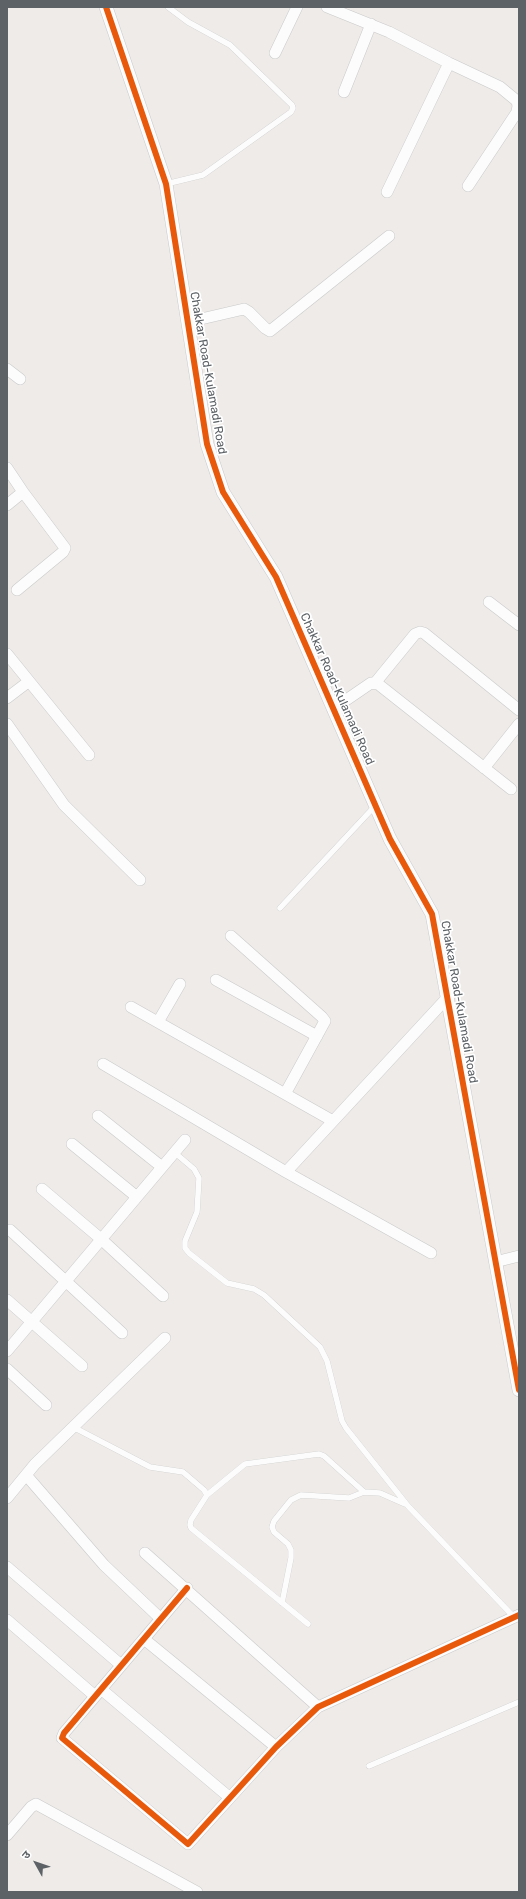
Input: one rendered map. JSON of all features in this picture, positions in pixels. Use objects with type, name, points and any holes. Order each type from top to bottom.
[{"type":"street","name":"Chakkar Road-Kulamadi Road","points":[[106,7],[166,184],[207,444],[214,467],[223,492],[276,577],[390,839],[432,914],[519,1390]]},
{"type":"street","points":[[276,53],[297,7]]},
{"type":"street","points":[[327,7],[396,35],[449,63],[500,86],[517,101],[517,112],[468,186]]},
{"type":"street","points":[[344,92],[371,24]]},
{"type":"street","points":[[387,192],[449,63]]},
{"type":"street","points":[[188,322],[244,309],[250,312],[265,328],[270,331],[389,236]]},
{"type":"street","points":[[7,369],[20,379]]},
{"type":"street","points":[[7,468],[65,548],[63,552],[17,590]]},
{"type":"street","points":[[7,505],[23,492]]},
{"type":"street","points":[[489,602],[519,625]]},
{"type":"street","points":[[333,708],[371,683],[375,683],[416,634],[424,632],[519,710]]},
{"type":"street","points":[[7,654],[89,756]]},
{"type":"street","points":[[7,698],[28,682]]},
{"type":"street","points":[[375,683],[511,789]]},
{"type":"street","points":[[7,724],[64,805],[140,880]]},
{"type":"street","points":[[484,768],[519,724]]},
{"type":"street","points":[[231,936],[322,1017],[324,1021],[285,1094]]},
{"type":"street","points":[[216,980],[317,1036]]},
{"type":"street","points":[[158,1022],[180,984]]},
{"type":"street","points":[[286,1172],[447,998]]},
{"type":"street","points":[[131,1007],[333,1121]]},
{"type":"street","points":[[103,1064],[286,1172],[431,1253]]},
{"type":"street","points":[[98,1116],[162,1167]]},
{"type":"street","points":[[7,1351],[185,1140]]},
{"type":"street","points":[[72,1144],[136,1197]]},
{"type":"street","points":[[42,1189],[102,1239],[163,1296]]},
{"type":"street","points":[[10,1230],[122,1333]]},
{"type":"street","points":[[495,1262],[519,1256]]},
{"type":"street","points":[[7,1300],[82,1366]]},
{"type":"street","points":[[7,1498],[26,1475],[72,1427],[164,1338]]},
{"type":"street","points":[[7,1369],[46,1405]]},
{"type":"street","points":[[26,1475],[104,1565],[160,1619]]},
{"type":"street","points":[[145,1553],[318,1707]]},
{"type":"street","points":[[7,1567],[121,1665]]},
{"type":"street","points":[[186,1588],[64,1733],[62,1738],[184,1843],[188,1844],[229,1797],[276,1747],[318,1707],[517,1616]]},
{"type":"street","points":[[7,1620],[229,1797]]},
{"type":"street","points":[[144,1639],[276,1747]]},
{"type":"street","points":[[7,1836],[31,1807],[36,1804],[197,1892]]},
{"type":"lane","points":[[166,184],[203,175],[291,112],[293,108],[292,105],[230,46],[188,22],[168,7]]},
{"type":"lane","points":[[280,908],[375,805]]},
{"type":"lane","points":[[174,1152],[194,1169],[199,1178],[197,1212],[185,1241],[185,1248],[189,1253],[227,1283],[254,1289],[264,1295],[320,1347],[327,1361],[342,1421],[408,1506],[517,1616]]},
{"type":"lane","points":[[72,1427],[150,1467],[183,1472],[204,1490],[207,1495]]},
{"type":"lane","points":[[308,1624],[191,1528],[191,1520],[207,1495],[246,1464],[319,1454],[328,1459],[364,1492]]},
{"type":"lane","points":[[282,1603],[291,1558],[291,1550],[288,1544],[274,1532],[272,1527],[274,1521],[291,1500],[302,1495],[352,1497],[364,1492],[383,1493],[408,1506]]},
{"type":"lane","points":[[369,1766],[519,1702]]},
{"type":"cycle path","points":[[106,7],[166,184],[207,444],[223,492],[276,577],[390,839],[432,914],[519,1390]]},
{"type":"cycle path","points":[[187,1588],[64,1733],[62,1738],[188,1844],[276,1747],[318,1707],[519,1615]]}]
